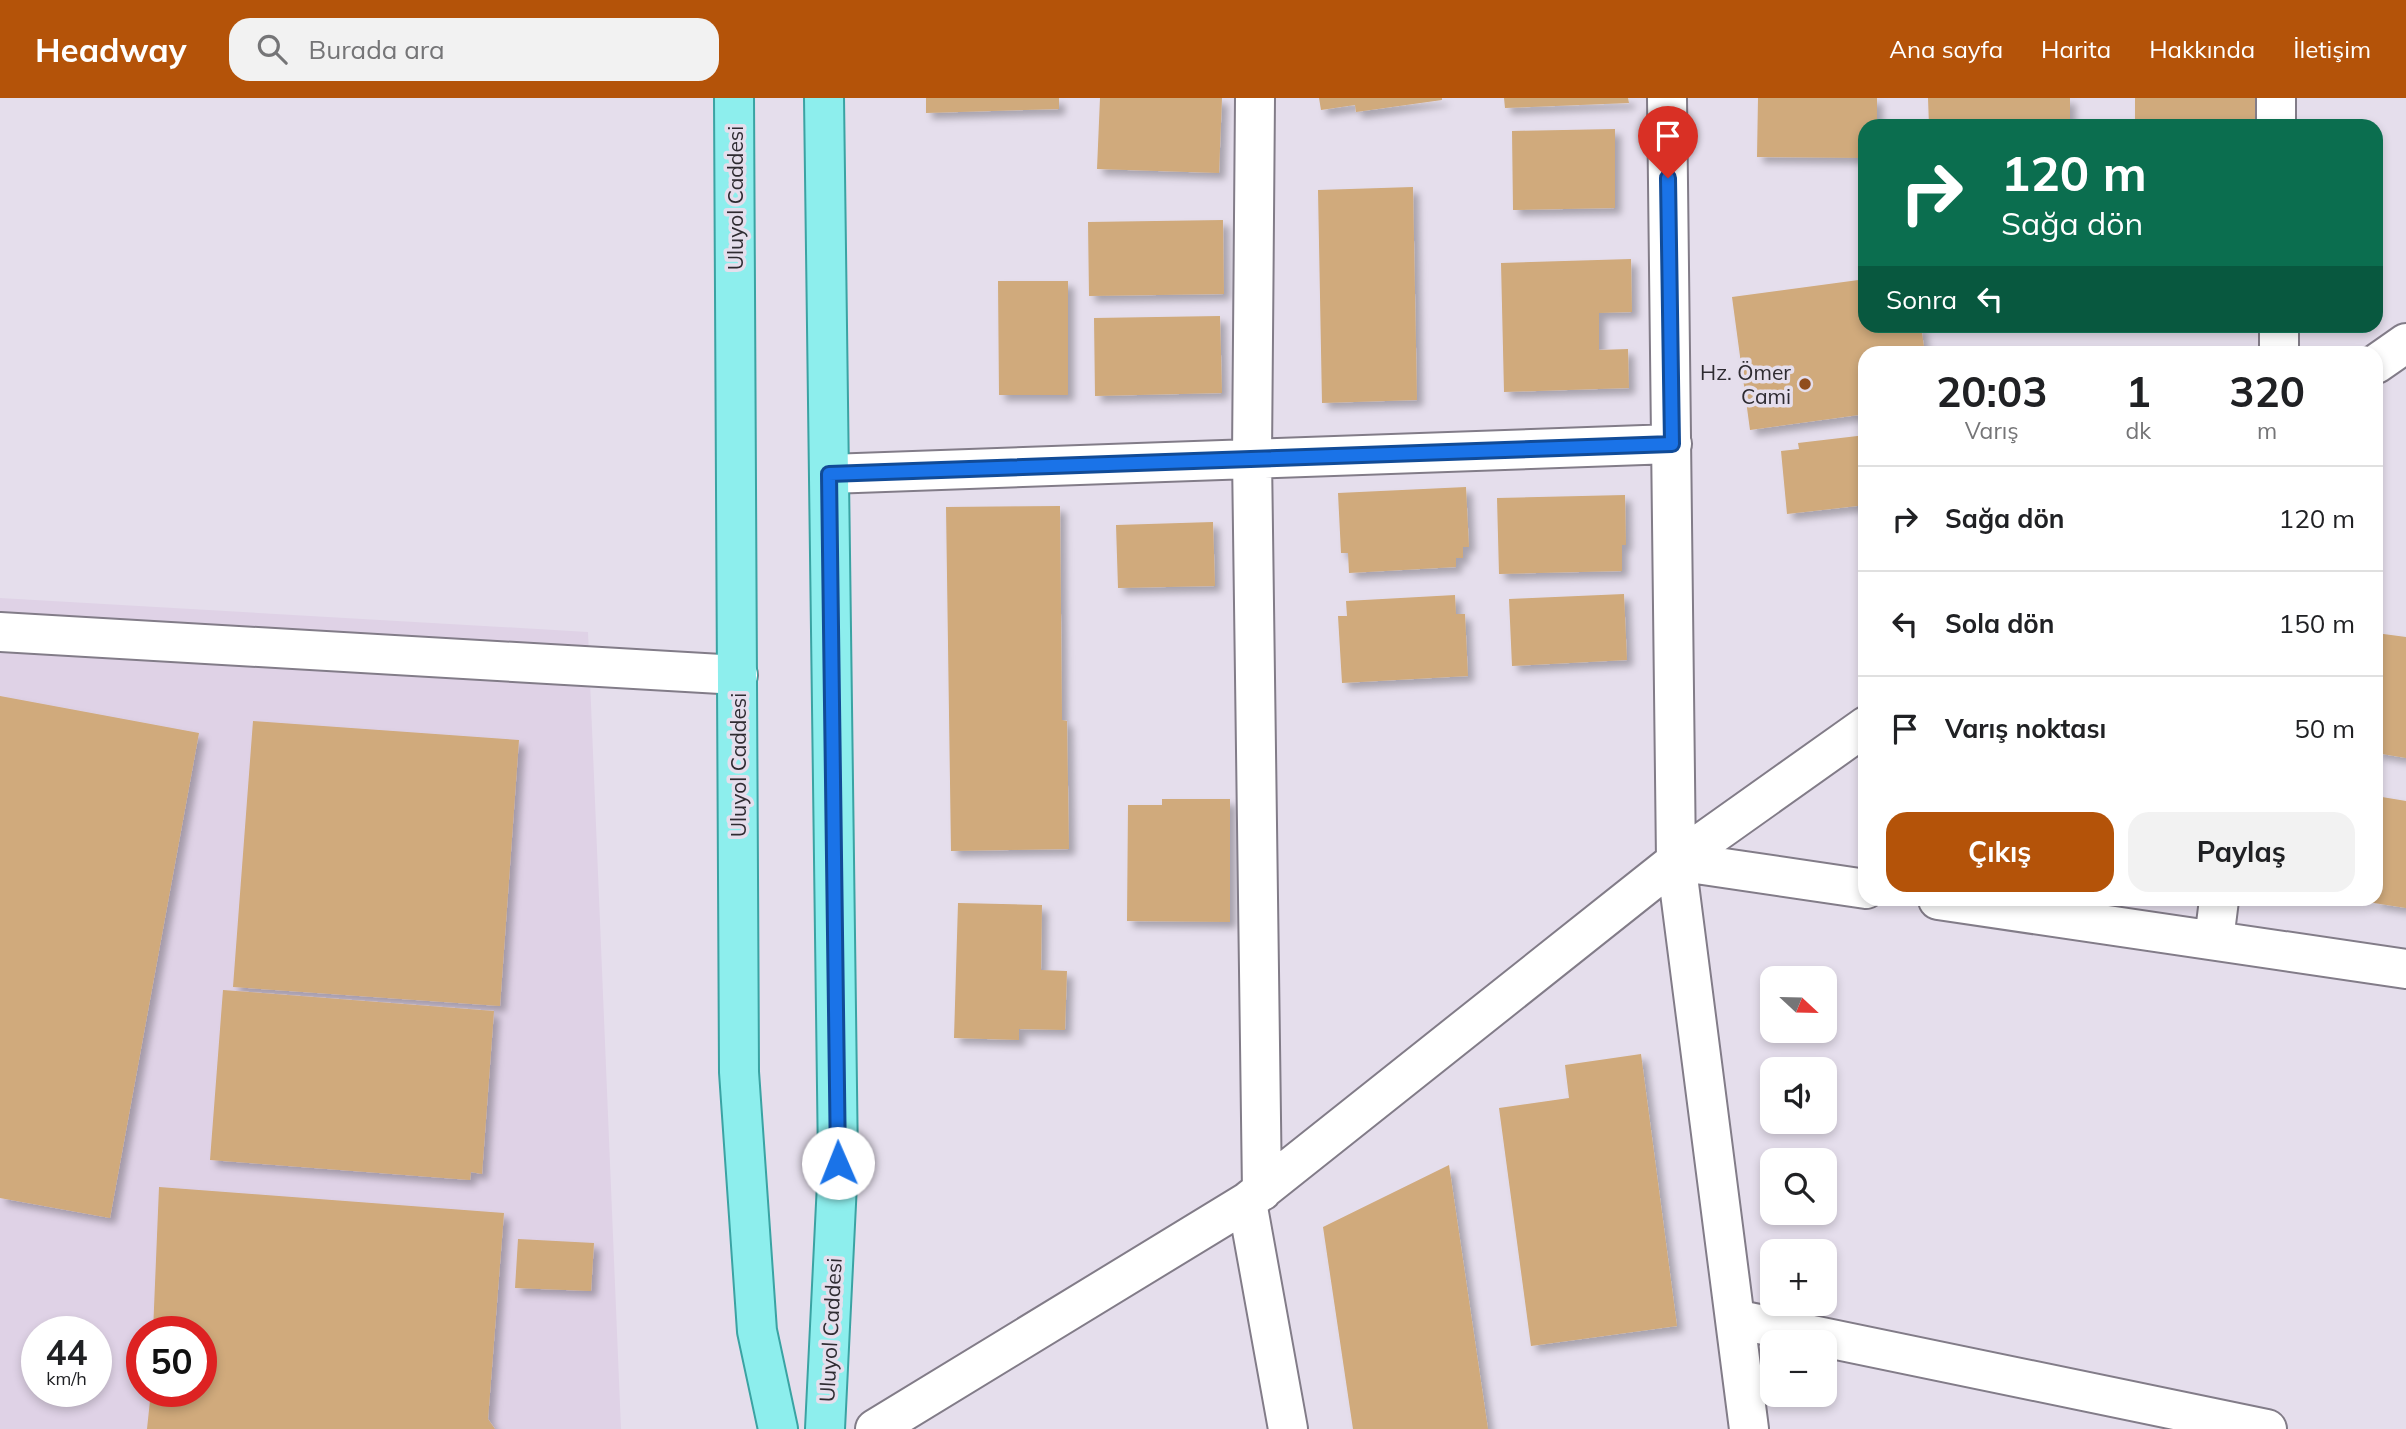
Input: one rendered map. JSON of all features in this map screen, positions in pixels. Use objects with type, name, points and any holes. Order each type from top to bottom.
[{"type":"main road","name":"Uluyol Caddesi","points":[[734,98],[739,1072],[757,1331],[778,1429]]},
{"type":"main road","name":"Uluyol Caddesi","points":[[824,98],[838,1163],[825,1429]]},
{"type":"street","points":[[1255,98],[1252,457],[1254,1196],[1288,1429]]},
{"type":"street","points":[[1667,98],[1676,861],[1749,1429]]},
{"type":"street","points":[[2276,98],[2276,119]]},
{"type":"street","points":[[2383,359],[2406,343]]},
{"type":"street","points":[[829,474],[1672,444]]},
{"type":"street","points":[[0,632],[738,676]]},
{"type":"street","points":[[875,1429],[1254,1196],[1676,861],[1858,732]]},
{"type":"street","points":[[1676,861],[1858,888]]},
{"type":"street","points":[[1979,906],[2406,968]]},
{"type":"street","points":[[2214,940],[2218,906]]},
{"type":"street","points":[[1735,1319],[2267,1429]]},
{"type":"shaded area","points":[[0,598],[588,632],[621,1429],[0,1429]]},
{"type":"building","points":[[926,98],[1059,98],[1059,109],[926,113]]},
{"type":"building","points":[[1100,98],[1222,98],[1219,173],[1097,169]]},
{"type":"building","points":[[1319,98],[1442,100],[1356,112],[1355,105],[1321,110]]},
{"type":"building","points":[[1504,98],[1628,98],[1629,103],[1505,108]]},
{"type":"building","points":[[1758,98],[1877,98],[1877,119],[1858,119],[1858,158],[1757,157]]},
{"type":"building","points":[[1928,98],[2070,98],[2070,119],[1929,119]]},
{"type":"building","points":[[2135,98],[2269,98],[2269,119],[2135,119]]},
{"type":"building","points":[[1615,129],[1615,208],[1513,210],[1512,131]]},
{"type":"building","points":[[1413,187],[1417,400],[1322,403],[1318,190]]},
{"type":"building","points":[[1223,220],[1224,294],[1089,296],[1088,222]]},
{"type":"building","points":[[1631,259],[1632,312],[1599,313],[1599,350],[1628,349],[1629,388],[1504,392],[1501,263]]},
{"type":"building","name":"Hz. Ömer Cami","points":[[1858,280],[1858,333],[1922,333],[1924,346],[1858,346],[1858,415],[1750,430],[1732,297]]},
{"type":"building","points":[[998,281],[1068,281],[1068,395],[999,395]]},
{"type":"building","points":[[1220,316],[1222,393],[1095,396],[1094,318]]},
{"type":"building","points":[[1858,436],[1858,506],[1787,514],[1781,451],[1799,449],[1798,443]]},
{"type":"building","points":[[1466,487],[1469,547],[1463,547],[1463,558],[1456,558],[1456,567],[1349,573],[1348,553],[1341,553],[1338,493]]},
{"type":"building","points":[[1625,495],[1626,545],[1622,545],[1622,571],[1499,574],[1497,498]]},
{"type":"building","points":[[1060,506],[1062,720],[1067,721],[1069,849],[951,851],[946,507]]},
{"type":"building","points":[[1213,522],[1215,586],[1118,588],[1116,525]]},
{"type":"building","points":[[1624,594],[1627,660],[1512,666],[1509,599]]},
{"type":"building","points":[[1455,595],[1456,614],[1465,614],[1468,676],[1342,683],[1338,616],[1347,616],[1346,601]]},
{"type":"building","points":[[2383,634],[2406,637],[2406,758],[2383,754]]},
{"type":"building","points":[[0,696],[199,733],[110,1218],[0,1198]]},
{"type":"building","points":[[253,721],[519,740],[500,1006],[233,987]]},
{"type":"building","points":[[2383,797],[2406,801],[2406,908],[2383,904]]},
{"type":"building","points":[[1162,799],[1230,799],[1230,922],[1127,921],[1128,805],[1162,805]]},
{"type":"building","points":[[958,903],[1042,905],[1041,970],[1067,971],[1065,1030],[1019,1029],[1019,1040],[954,1038]]},
{"type":"building","points":[[223,990],[494,1011],[482,1174],[471,1172],[470,1180],[210,1160]]},
{"type":"building","points":[[1641,1054],[1677,1326],[1531,1346],[1499,1108],[1569,1098],[1565,1065]]},
{"type":"building","points":[[1449,1165],[1488,1429],[1353,1429],[1323,1227]]},
{"type":"building","points":[[159,1187],[504,1213],[488,1419],[495,1429],[147,1429],[149,1407],[217,1407],[217,1316],[154,1316]]},
{"type":"building","points":[[518,1239],[594,1243],[591,1291],[515,1288]]},
{"type":"place","name":"Hz. Ömer Cami","points":[[1805,384]]},
{"type":"route","points":[[838,1163],[829,474],[1672,444],[1668,178]]}]
